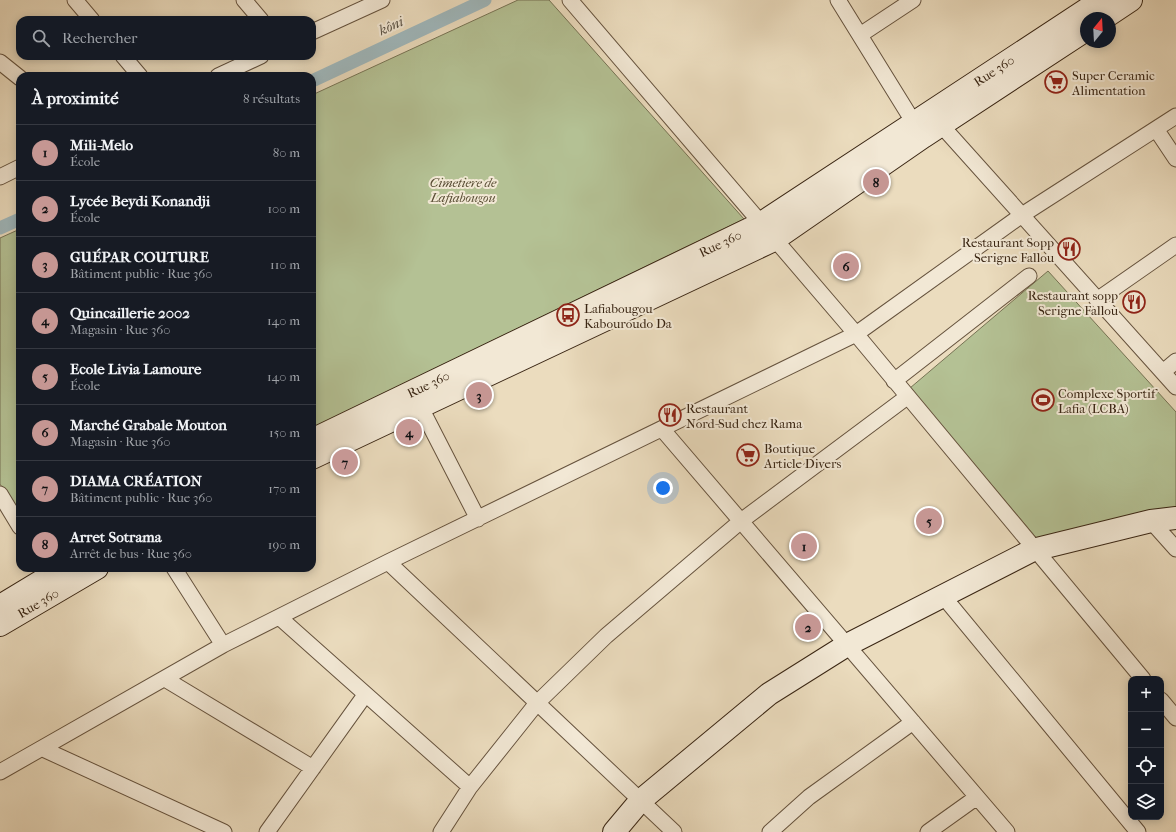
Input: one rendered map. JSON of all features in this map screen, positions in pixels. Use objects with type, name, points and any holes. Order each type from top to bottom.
[{"type":"main road","name":"Rue 360","points":[[316,456],[420,406],[767,232],[918,130],[1101,0]]},
{"type":"main road","points":[[1113,12],[1131,0]]},
{"type":"main road","name":"Rue 360","points":[[918,130],[941,125],[1080,34]]},
{"type":"main road","name":"Rue 360","points":[[316,438],[767,232]]},
{"type":"main road","points":[[614,832],[640,800],[769,694],[846,645],[1034,550],[1151,521],[1176,518]]},
{"type":"main road","name":"Rue 360","points":[[0,606],[50,572]]},
{"type":"main road","name":"Rue 360","points":[[0,625],[90,572]]},
{"type":"street","points":[[76,0],[89,16]]},
{"type":"street","points":[[244,0],[258,16]]},
{"type":"street","points":[[316,30],[382,0]]},
{"type":"street","points":[[570,0],[767,232],[856,334],[907,398],[1140,676]]},
{"type":"street","points":[[838,0],[918,130]]},
{"type":"street","points":[[860,35],[913,0]]},
{"type":"street","points":[[126,60],[137,72]]},
{"type":"street","points":[[227,72],[252,60]]},
{"type":"street","points":[[0,62],[16,75]]},
{"type":"street","points":[[0,772],[43,749],[223,645],[388,562],[856,334],[1022,215],[1176,116]]},
{"type":"street","points":[[941,125],[1097,300],[1172,380]]},
{"type":"street","points":[[1156,129],[1176,159]]},
{"type":"street","points":[[0,177],[16,170]]},
{"type":"street","points":[[1097,300],[1176,245]]},
{"type":"street","points":[[894,381],[1029,276]]},
{"type":"street","points":[[1172,380],[1176,361]]},
{"type":"street","points":[[441,832],[470,787],[537,703],[606,636],[741,521],[907,398]]},
{"type":"street","points":[[420,406],[478,519]]},
{"type":"street","points":[[662,429],[1007,832]]},
{"type":"street","points":[[0,494],[16,520]]},
{"type":"street","points":[[1151,521],[1176,549]]},
{"type":"street","points":[[388,562],[674,832]]},
{"type":"street","points":[[177,572],[223,645]]},
{"type":"street","points":[[943,596],[1138,832]]},
{"type":"street","points":[[279,617],[470,787]]},
{"type":"street","points":[[165,679],[313,768]]},
{"type":"street","points":[[267,832],[365,695]]},
{"type":"street","points":[[1164,704],[1176,718]]},
{"type":"street","points":[[770,832],[809,797],[913,722]]},
{"type":"street","points":[[43,749],[216,830]]},
{"type":"street","points":[[928,832],[977,797]]},
{"type":"green space","name":"Cimetiere de Lafiabougou","points":[[518,0],[549,0],[744,219],[316,426],[316,93]]},
{"type":"green space","points":[[16,231],[16,510],[0,484],[0,238]]},
{"type":"green space","name":"Complexe Sportif Lafia (LCBA)","points":[[1048,271],[1176,412],[1176,513],[1039,541],[910,388]]},
{"type":"waterway","name":"kôni","points":[[316,79],[485,0]]},
{"type":"waterway","name":"kôni","points":[[0,228],[16,221]]},
{"type":"place","name":"Super Ceramic Alimentation","points":[[1056,82]]},
{"type":"place","name":"Arret Sotrama","points":[[876,182]]},
{"type":"place","name":"Restaurant Sopp Serigne Fallou","points":[[1069,249]]},
{"type":"place","name":"Marché Grabale Mouton","points":[[846,266]]},
{"type":"place","name":"Restaurant sopp Serigne Fallou","points":[[1134,302]]},
{"type":"place","name":"Lafiabougou Kabouroudo Da","points":[[568,315]]},
{"type":"place","name":"GUÉPAR COUTURE","points":[[479,395]]},
{"type":"place","name":"Complexe Sportif Lafia (LCBA)","points":[[1043,400]]},
{"type":"place","name":"Restaurant Nord-Sud chez Rama","points":[[670,415]]},
{"type":"place","name":"Quincaillerie 2002","points":[[409,432]]},
{"type":"place","name":"Boutique Article Divers","points":[[748,455]]},
{"type":"place","name":"DIAMA CRÉATION","points":[[345,462]]},
{"type":"place","name":"Ecole Livia Lamoure","points":[[929,521]]},
{"type":"place","name":"Mili-Melo","points":[[804,546]]},
{"type":"place","name":"Lycée Beydi Konandji","points":[[808,627]]}]
